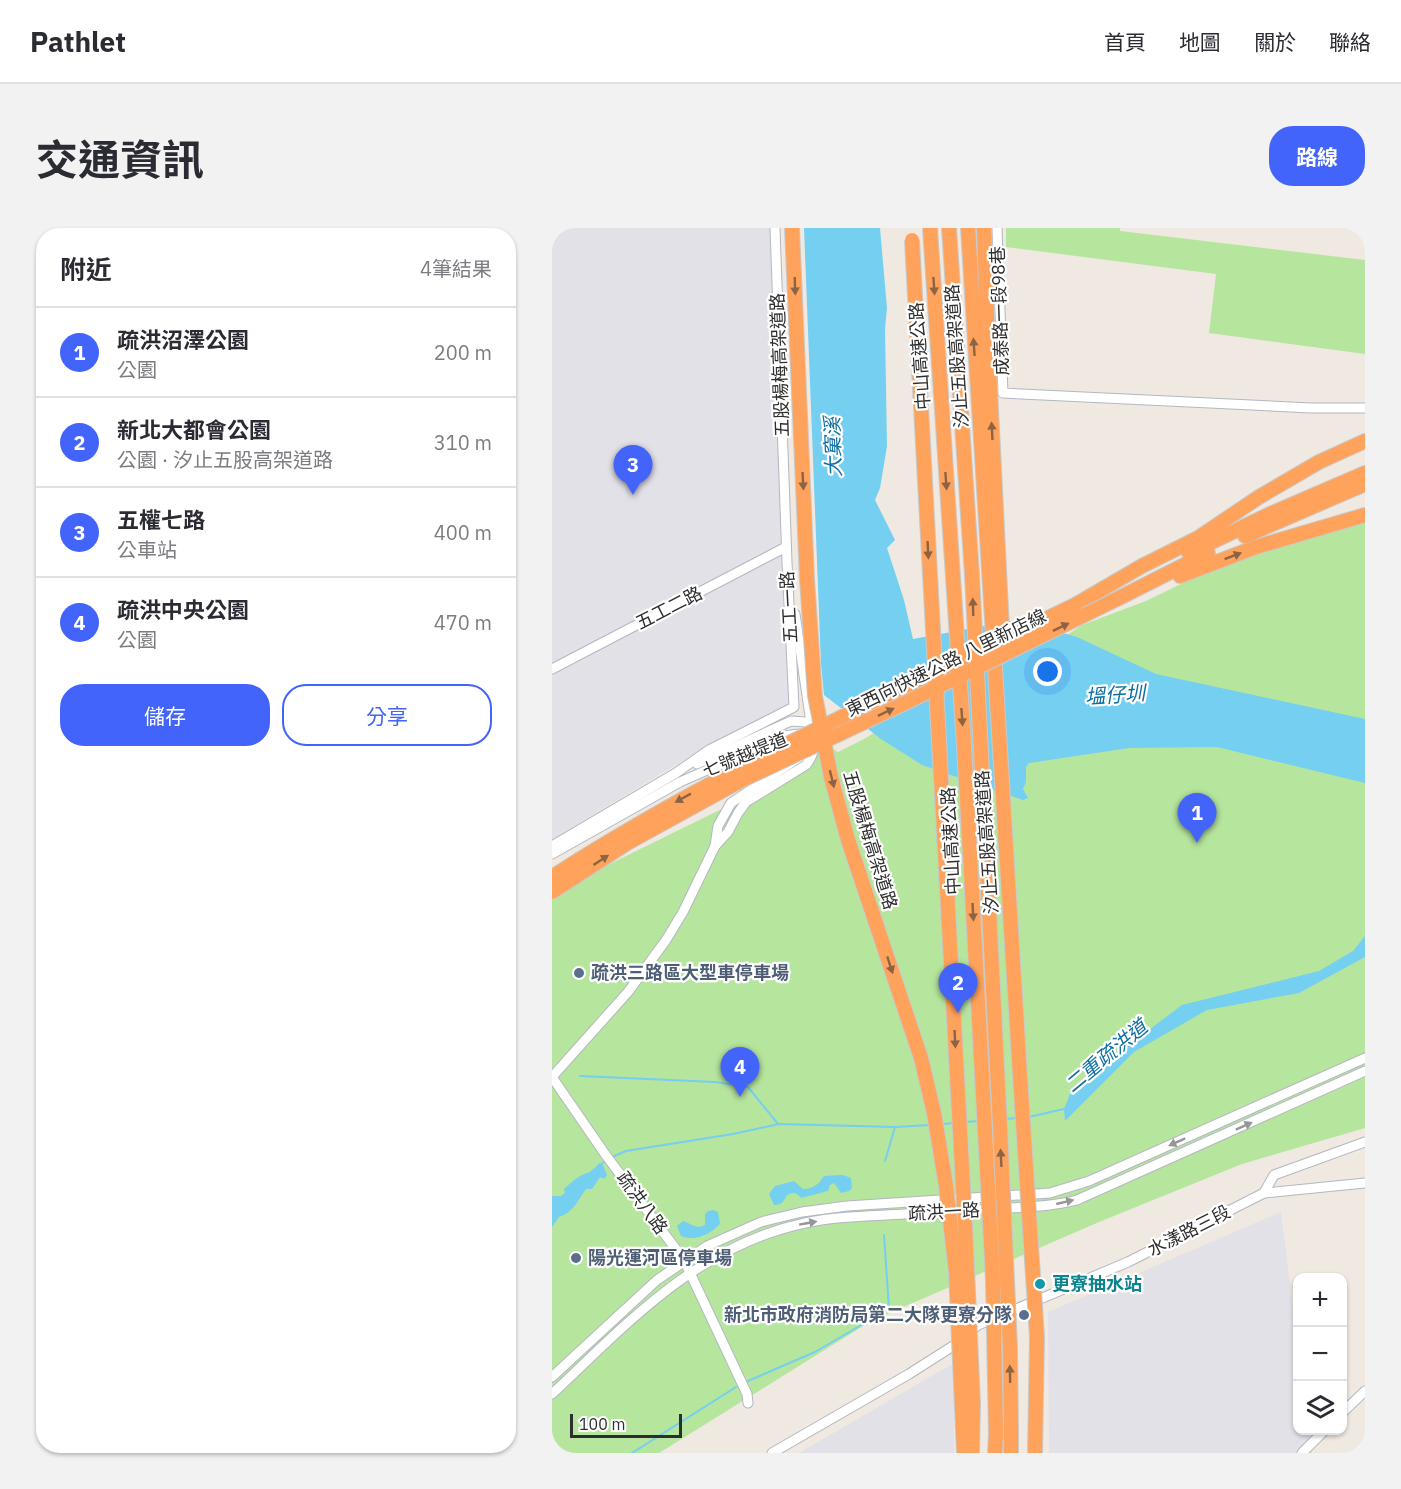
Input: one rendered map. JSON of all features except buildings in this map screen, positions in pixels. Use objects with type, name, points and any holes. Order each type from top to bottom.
[{"type":"highway","name":"五股楊梅高架道路","points":[[792,228],[815,696],[831,777],[848,840],[921,1058],[934,1113],[946,1186],[956,1272],[964,1453]]},
{"type":"highway","points":[[911,228],[965,1224],[973,1403],[972,1453]]},
{"type":"highway","name":"中山高速公路","points":[[930,228],[964,744],[993,1280],[995,1453]]},
{"type":"highway","name":"汐止五股高架道路","points":[[968,228],[1037,1337],[1035,1453]]},
{"type":"highway","points":[[984,228],[994,478],[1020,983],[1020,1076]]},
{"type":"highway","name":"中山高速公路","points":[[950,232],[972,574],[1010,1347],[1011,1453]]},
{"type":"highway","points":[[1075,605],[1142,566],[1198,538],[1259,497],[1319,462],[1365,441]]},
{"type":"highway","name":"東西向快速公路 八里新店線","points":[[552,878],[628,830],[730,772],[1075,605],[1270,514],[1365,473]]},
{"type":"highway","name":"東西向快速公路 八里新店線","points":[[552,892],[629,842],[738,782],[907,702],[1218,549],[1365,484]]},
{"type":"highway","points":[[1119,598],[1256,547],[1365,515]]},
{"type":"street","name":"五工一路","points":[[552,854],[678,778],[710,750],[794,707],[775,228]]},
{"type":"street","name":"成泰路一段98巷","points":[[997,228],[1003,393],[1311,408],[1365,408]]},
{"type":"street","name":"五工二路","points":[[552,669],[786,547]]},
{"type":"street","name":"七號越堤道","points":[[552,1077],[628,992],[648,965],[683,912],[715,846],[728,832],[746,802],[806,765],[811,758],[814,743],[787,561]]},
{"type":"street","name":"七號越堤道","points":[[678,778],[791,721],[806,722],[812,728]]},
{"type":"street","name":"七號越堤道","points":[[678,778],[791,734],[799,734],[803,740],[806,748],[800,759],[731,803],[718,826],[715,846]]},
{"type":"street","name":"五工一路","points":[[552,846],[678,778]]},
{"type":"street","name":"疏洪一路","points":[[552,1377],[657,1280],[684,1260],[751,1226],[802,1212],[847,1206],[1050,1193],[1089,1181],[1365,1058]]},
{"type":"street","name":"疏洪一路","points":[[552,1394],[651,1302],[689,1272],[735,1246],[770,1232],[806,1222],[853,1217],[1041,1207],[1077,1200],[1365,1071]]},
{"type":"street","name":"疏洪八路","points":[[552,1077],[684,1260],[747,1394],[748,1403]]},
{"type":"street","points":[[1264,1193],[1274,1174],[1365,1142]]},
{"type":"street","name":"水漾路三段","points":[[772,1453],[909,1374],[953,1346],[978,1325],[1128,1262],[1264,1193],[1365,1183]]},
{"type":"street","points":[[1347,1408],[1365,1390]]},
{"type":"street","points":[[1302,1453],[1320,1435]]},
{"type":"shaded area","points":[[552,228],[770,228],[790,706],[699,751],[552,839]]},
{"type":"shaded area","points":[[1281,1212],[1293,1310],[1293,1435],[1310,1435],[1312,1453],[1049,1453],[1048,1312]]},
{"type":"shaded area","points":[[954,1363],[954,1453],[799,1453]]},
{"type":"green space","points":[[1006,228],[1120,228],[1120,231],[1365,260],[1365,354],[1209,333],[1216,274],[1006,247]]},
{"type":"green space","points":[[1365,518],[1365,1128],[1242,1164],[1099,1222],[892,1312],[863,1326],[659,1453],[552,1453],[552,898],[575,881],[738,801],[828,746],[838,752],[866,738],[920,703],[1045,650],[1082,625],[1146,601],[1224,563]]},
{"type":"water","points":[[804,228],[880,228],[887,308],[885,329],[887,446],[880,488],[875,500],[895,540],[887,548],[904,600],[913,639],[1017,620],[1077,637],[1156,674],[1365,719],[1365,783],[1217,747],[1129,748],[1029,763],[1026,767],[1026,782],[1023,789],[1028,798],[1023,800],[922,765],[881,739],[824,695]]},
{"type":"water","points":[[1365,936],[1365,957],[1299,993],[1207,1010],[1134,1052],[1065,1121],[1064,1109],[1073,1087],[1182,1005],[1319,971],[1353,951]]},
{"type":"water","points":[[602,1163],[607,1175],[604,1179],[600,1177],[592,1189],[586,1189],[572,1209],[559,1217],[552,1227],[552,1196],[561,1196],[565,1193],[564,1189],[575,1180],[594,1171],[598,1164]]},
{"type":"water","points":[[843,1175],[851,1178],[852,1188],[849,1191],[841,1193],[834,1183],[830,1185],[828,1191],[801,1198],[791,1193],[784,1201],[774,1205],[769,1194],[775,1186],[794,1181],[803,1189],[807,1189],[824,1176]]},
{"type":"water","points":[[713,1210],[718,1212],[720,1224],[716,1228],[697,1237],[681,1236],[677,1226],[683,1221],[696,1226],[705,1225],[705,1214]]},
{"type":"waterway","name":"二重疏洪道","points":[[580,1076],[715,1082],[748,1087],[778,1124]]},
{"type":"waterway","name":"二重疏洪道","points":[[1029,1117],[1064,1109]]},
{"type":"waterway","name":"二重疏洪道","points":[[1005,1119],[1017,1118]]},
{"type":"waterway","name":"二重疏洪道","points":[[966,1122],[978,1121]]},
{"type":"waterway","name":"二重疏洪道","points":[[942,1124],[954,1123]]},
{"type":"waterway","name":"二重疏洪道","points":[[610,1158],[626,1151],[733,1134],[779,1124],[895,1127],[930,1125]]},
{"type":"waterway","points":[[885,1161],[895,1127]]},
{"type":"waterway","name":"二重疏洪道","points":[[591,1172],[605,1161]]},
{"type":"waterway","points":[[748,1381],[815,1352],[889,1309],[884,1235]]},
{"type":"waterway","points":[[632,1453],[736,1387]]},
{"type":"place","name":"五權七路","points":[[633,495]]},
{"type":"place","name":"疏洪沼澤公園","points":[[1197,843]]},
{"type":"place","name":"疏洪三路區大型車停車場","points":[[579,973]]},
{"type":"place","name":"新北大都會公園","points":[[958,1013]]},
{"type":"place","name":"疏洪中央公園","points":[[740,1097]]},
{"type":"place","name":"陽光運河區停車場","points":[[576,1258]]},
{"type":"place","name":"更寮抽水站","points":[[1040,1284]]},
{"type":"place","name":"新北市政府消防局第二大隊更寮分隊","points":[[1024,1315]]},
{"type":"water label","name":"大窠溪","points":[[833,447]]},
{"type":"water label","name":"塭仔圳","points":[[1115,695]]}]
